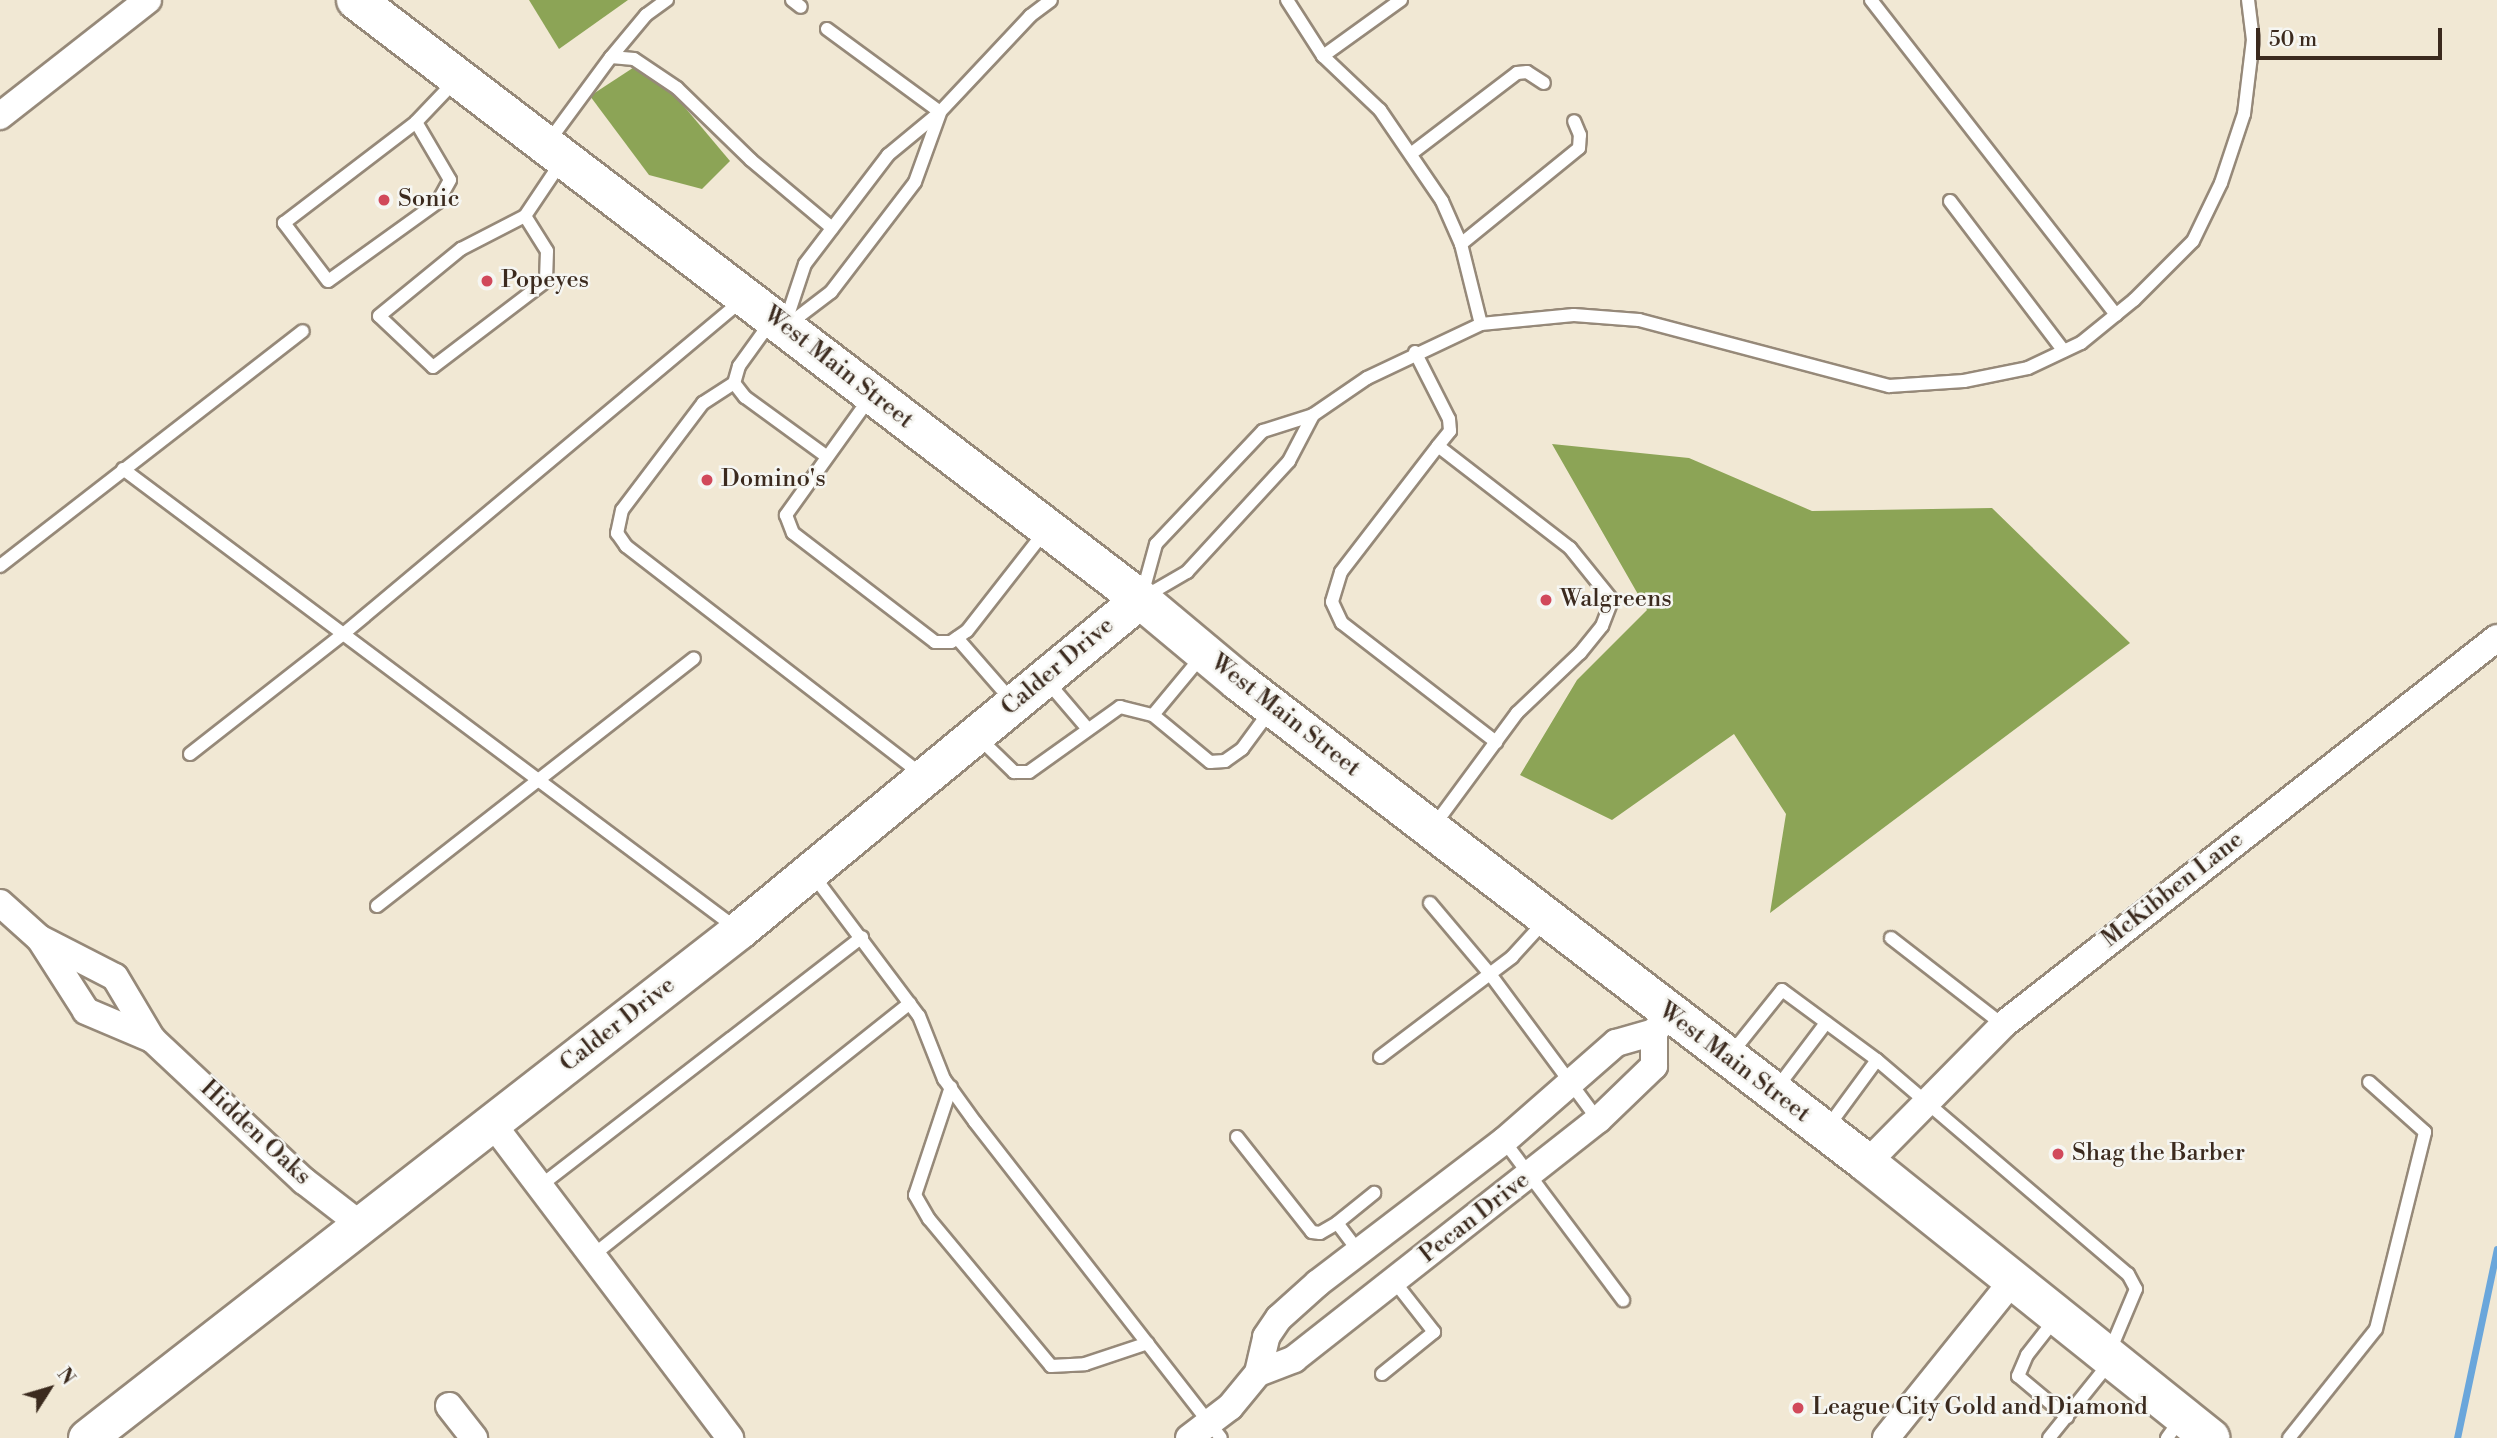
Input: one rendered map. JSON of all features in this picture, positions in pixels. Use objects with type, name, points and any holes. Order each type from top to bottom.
[{"type":"main road","name":"West Main Street","points":[[356,0],[1140,599],[1272,708],[1546,919],[1661,1023],[1727,1058],[1867,1163],[2111,1356],[2187,1431]]},
{"type":"street","points":[[0,116],[148,0]]},
{"type":"street","name":"Calder Drive","points":[[87,1438],[740,930],[1140,599]]},
{"type":"street","name":"McKibben Lane","points":[[1867,1163],[2003,1025],[2497,638]]},
{"type":"street","name":"Hidden Oaks","points":[[0,903],[39,938],[115,977],[152,1039],[304,1181],[361,1225]]},
{"type":"street","name":"Hidden Oaks","points":[[39,938],[86,1011],[152,1039]]},
{"type":"street","name":"Pecan Drive","points":[[1207,1433],[1258,1373],[1266,1337],[1279,1318],[1359,1252],[1504,1141],[1616,1043],[1661,1023]]},
{"type":"street","name":"Pecan Drive","points":[[1258,1373],[1294,1359],[1598,1120],[1654,1066],[1661,1023]]},
{"type":"street","points":[[492,1123],[730,1438]]},
{"type":"street","points":[[1886,1438],[2013,1280]]},
{"type":"street","points":[[449,1406],[474,1438]]},
{"type":"lane","points":[[525,216],[547,251],[546,281],[433,367],[379,316],[461,249],[525,216],[555,151],[611,57],[646,15],[667,0]]},
{"type":"lane","points":[[925,777],[626,546],[617,533],[622,510],[703,403],[734,383],[738,366],[767,315],[888,155],[940,112],[1030,16],[1051,0]]},
{"type":"lane","points":[[1287,0],[1323,56],[1380,110],[1412,153],[1461,244],[1481,324]]},
{"type":"lane","points":[[1323,56],[1401,0]]},
{"type":"lane","points":[[1871,0],[2116,315]]},
{"type":"lane","points":[[1140,599],[1156,544],[1263,430],[1313,415],[1415,352],[1481,324],[1574,315],[1639,320],[1889,386],[2002,374],[2028,368],[2064,351],[2116,315],[2193,241],[2221,183],[2244,114],[2253,40],[2248,0]]},
{"type":"lane","points":[[827,29],[940,112]]},
{"type":"lane","points":[[611,57],[634,60],[677,88],[751,160],[832,228]]},
{"type":"lane","points":[[1412,153],[1517,73],[1527,72],[1544,83]]},
{"type":"lane","points":[[416,122],[450,180],[438,202],[328,281],[284,223],[416,122],[458,77]]},
{"type":"lane","points":[[190,754],[342,635],[767,315],[831,292],[915,182],[940,112]]},
{"type":"lane","points":[[1461,244],[1578,148],[1580,135],[1574,121]]},
{"type":"lane","points":[[1950,201],[2064,351]]},
{"type":"lane","points":[[0,565],[303,331]]},
{"type":"lane","points":[[1415,352],[1449,419],[1450,431],[1341,572],[1332,602],[1342,623],[1496,742]]},
{"type":"lane","points":[[734,383],[745,397],[826,456]]},
{"type":"lane","points":[[872,396],[826,456],[786,515],[793,533],[935,642],[957,638],[967,631],[1046,529]]},
{"type":"lane","points":[[1140,599],[1187,572],[1289,461],[1313,415]]},
{"type":"lane","points":[[1431,830],[1517,713],[1580,653],[1602,626],[1612,600],[1570,548],[1438,446]]},
{"type":"lane","points":[[123,469],[740,930]]},
{"type":"lane","points":[[957,638],[1014,704]]},
{"type":"lane","points":[[1153,715],[1204,653]]},
{"type":"lane","points":[[377,905],[694,658]]},
{"type":"lane","points":[[1045,678],[1087,728]]},
{"type":"lane","points":[[976,735],[1014,772],[1029,772],[1120,707],[1153,715],[1210,762],[1225,761],[1241,749],[1272,708]]},
{"type":"lane","points":[[811,872],[910,1003],[951,1087],[1148,1343],[1207,1433]]},
{"type":"lane","points":[[1430,903],[1490,974],[1598,1120]]},
{"type":"lane","points":[[1380,1057],[1490,974],[1529,941],[1546,919]]},
{"type":"lane","points":[[540,1186],[862,937]]},
{"type":"lane","points":[[1891,938],[2003,1025]]},
{"type":"lane","points":[[1727,1058],[1782,990],[1928,1101],[2128,1274],[2136,1289],[2111,1356],[2049,1438]]},
{"type":"lane","points":[[592,1256],[910,1003]]},
{"type":"lane","points":[[1773,1093],[1826,1023]]},
{"type":"lane","points":[[1825,1132],[1877,1060]]},
{"type":"lane","points":[[2289,1438],[2376,1329],[2425,1132],[2369,1082]]},
{"type":"lane","points":[[951,1087],[915,1195],[929,1219],[1051,1366],[1085,1364],[1148,1343]]},
{"type":"lane","points":[[1237,1137],[1312,1232],[1320,1233],[1337,1223],[1374,1193]]},
{"type":"lane","points":[[1504,1141],[1623,1300]]},
{"type":"lane","points":[[1337,1223],[1359,1252]]},
{"type":"lane","points":[[1382,1374],[1434,1332],[1394,1281]]},
{"type":"lane","points":[[2058,1315],[2027,1355],[2018,1376],[2067,1417]]},
{"type":"green space","points":[[529,0],[628,0],[559,49]]},
{"type":"green space","points":[[645,60],[730,161],[702,189],[649,175],[590,96]]},
{"type":"green space","points":[[1552,444],[1689,458],[1812,511],[1992,508],[2130,643],[1770,913],[1786,814],[1734,734],[1612,820],[1520,775],[1577,680],[1647,610]]},
{"type":"waterway","points":[[2457,1438],[2497,1249]]},
{"type":"place","name":"Sonic","points":[[384,200]]},
{"type":"place","name":"Popeyes","points":[[487,281]]},
{"type":"place","name":"Domino's","points":[[707,480]]},
{"type":"place","name":"Walgreens","points":[[1546,600]]},
{"type":"place","name":"Shag the Barber","points":[[2058,1154]]},
{"type":"place","name":"League City Gold and Diamond","points":[[1798,1408]]}]
